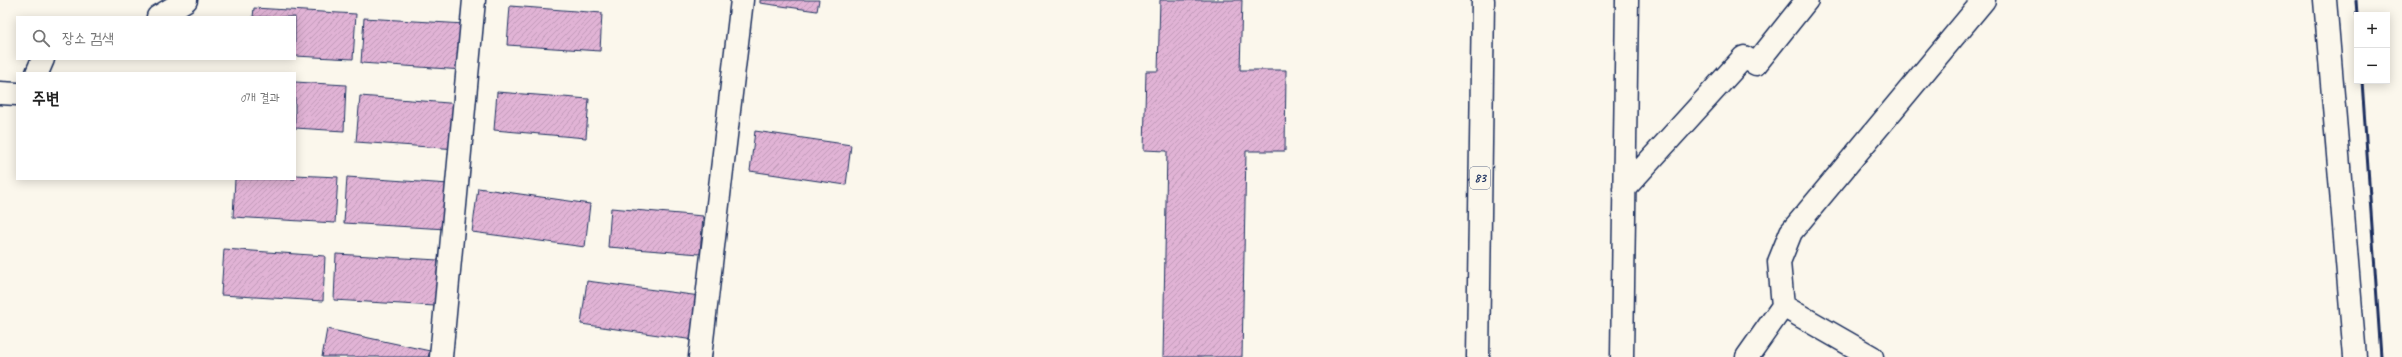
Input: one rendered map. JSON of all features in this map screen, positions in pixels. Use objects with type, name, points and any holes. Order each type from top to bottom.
[{"type":"street","points":[[160,16],[186,0]]},
{"type":"street","points":[[441,357],[474,0]]},
{"type":"street","points":[[700,357],[742,0]]},
{"type":"street","name":"83","points":[[1478,357],[1483,0]]},
{"type":"street","points":[[1622,357],[1627,0]]},
{"type":"street","points":[[1624,188],[1744,57],[1756,64],[1807,0]]},
{"type":"street","points":[[1747,357],[1783,306],[1779,262],[1791,232],[1984,0]]},
{"type":"street","points":[[2325,0],[2355,357]]},
{"type":"street","points":[[37,72],[43,60]]},
{"type":"street","points":[[0,93],[16,94]]},
{"type":"street","points":[[1783,306],[1872,357]]},
{"type":"building","points":[[760,0],[819,0],[817,11],[760,3]]},
{"type":"building","points":[[1160,0],[1242,0],[1240,70],[1286,70],[1285,151],[1246,151],[1242,357],[1163,357],[1167,151],[1144,150],[1146,71],[1158,71]]},
{"type":"building","points":[[510,6],[602,13],[600,51],[507,45]]},
{"type":"building","points":[[254,8],[356,14],[353,59],[296,56],[296,16],[253,16]]},
{"type":"building","points":[[364,18],[465,24],[463,70],[361,63]]},
{"type":"building","points":[[296,82],[346,85],[344,131],[296,128]]},
{"type":"building","points":[[497,92],[589,99],[586,138],[494,130]]},
{"type":"building","points":[[360,96],[461,104],[458,149],[356,142]]},
{"type":"building","points":[[755,131],[851,145],[846,185],[750,171]]},
{"type":"building","points":[[296,175],[338,177],[335,223],[233,217],[235,180],[296,180]]},
{"type":"building","points":[[347,177],[449,184],[446,229],[344,223]]},
{"type":"building","points":[[478,188],[590,204],[585,247],[472,232]]},
{"type":"building","points":[[611,208],[703,216],[700,254],[608,247]]},
{"type":"building","points":[[224,249],[325,256],[323,301],[221,295]]},
{"type":"building","points":[[336,254],[438,260],[435,306],[334,300]]},
{"type":"building","points":[[587,281],[700,296],[694,340],[581,324]]},
{"type":"building","points":[[327,329],[430,351],[428,357],[322,357]]},
{"type":"railway","points":[[2356,0],[2357,12]]},
{"type":"railway","points":[[2362,84],[2381,357]]}]
